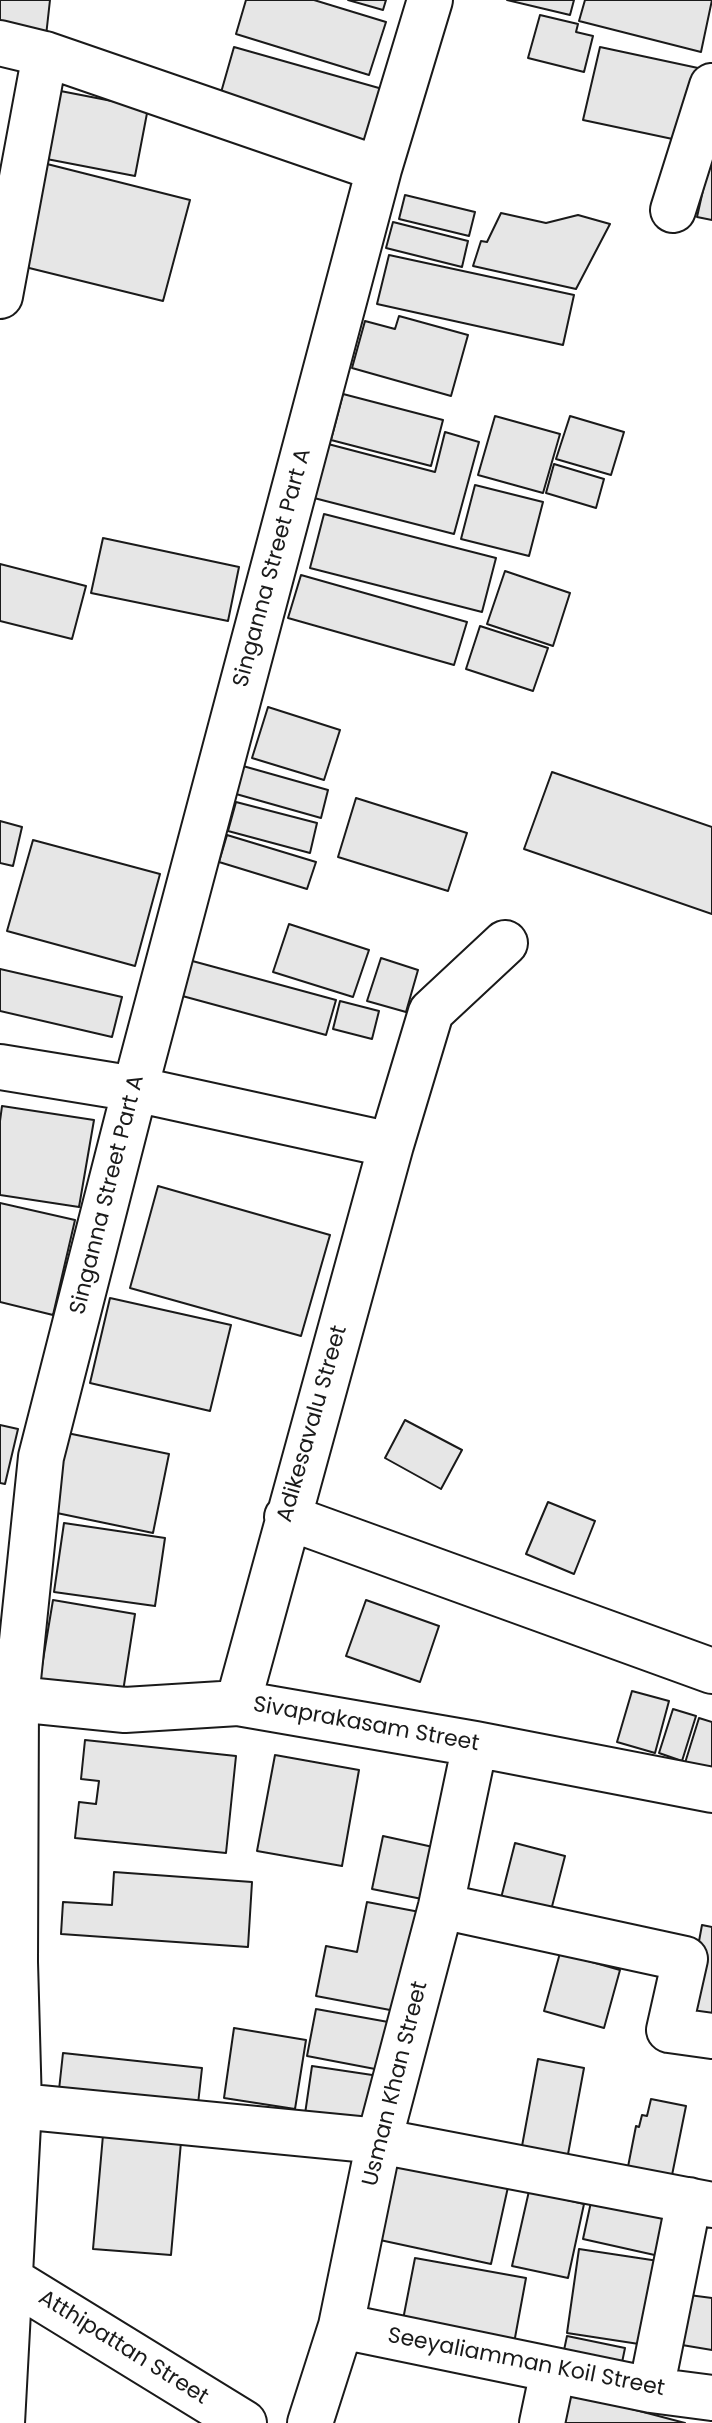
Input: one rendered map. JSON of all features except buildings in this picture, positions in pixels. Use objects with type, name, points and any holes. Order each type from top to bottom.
[{"type":"street","name":"Singanna Street Part A","points":[[2,2423],[4,2278],[19,2106],[8,1961],[16,1699],[41,1457],[135,1089],[379,169],[430,0]]},
{"type":"street","points":[[0,43],[45,54],[379,169]]},
{"type":"street","points":[[0,296],[45,54]]},
{"type":"street","points":[[673,210],[712,86]]},
{"type":"street","name":"Adikesavalu Street","points":[[238,1703],[287,1517],[431,1012],[505,943]]},
{"type":"street","points":[[0,1067],[135,1089],[391,1145]]},
{"type":"street","points":[[287,1517],[712,1671]]},
{"type":"street","name":"Sivaprakasam Street","points":[[16,1699],[125,1710],[238,1703],[475,1744],[712,1790]]},
{"type":"street","name":"Usman Khan Street","points":[[310,2423],[341,2326],[379,2141],[441,1906],[475,1744]]},
{"type":"street","points":[[441,1906],[685,1959],[669,2030],[712,2036]]},
{"type":"street","points":[[19,2106],[379,2141],[700,2203],[651,2390]]},
{"type":"street","name":"Atthipattan Street","points":[[4,2278],[244,2423]]},
{"type":"street","name":"Seeyaliamman Koil Street","points":[[341,2326],[553,2371],[712,2398]]},
{"type":"street","points":[[542,2423],[553,2371]]}]
